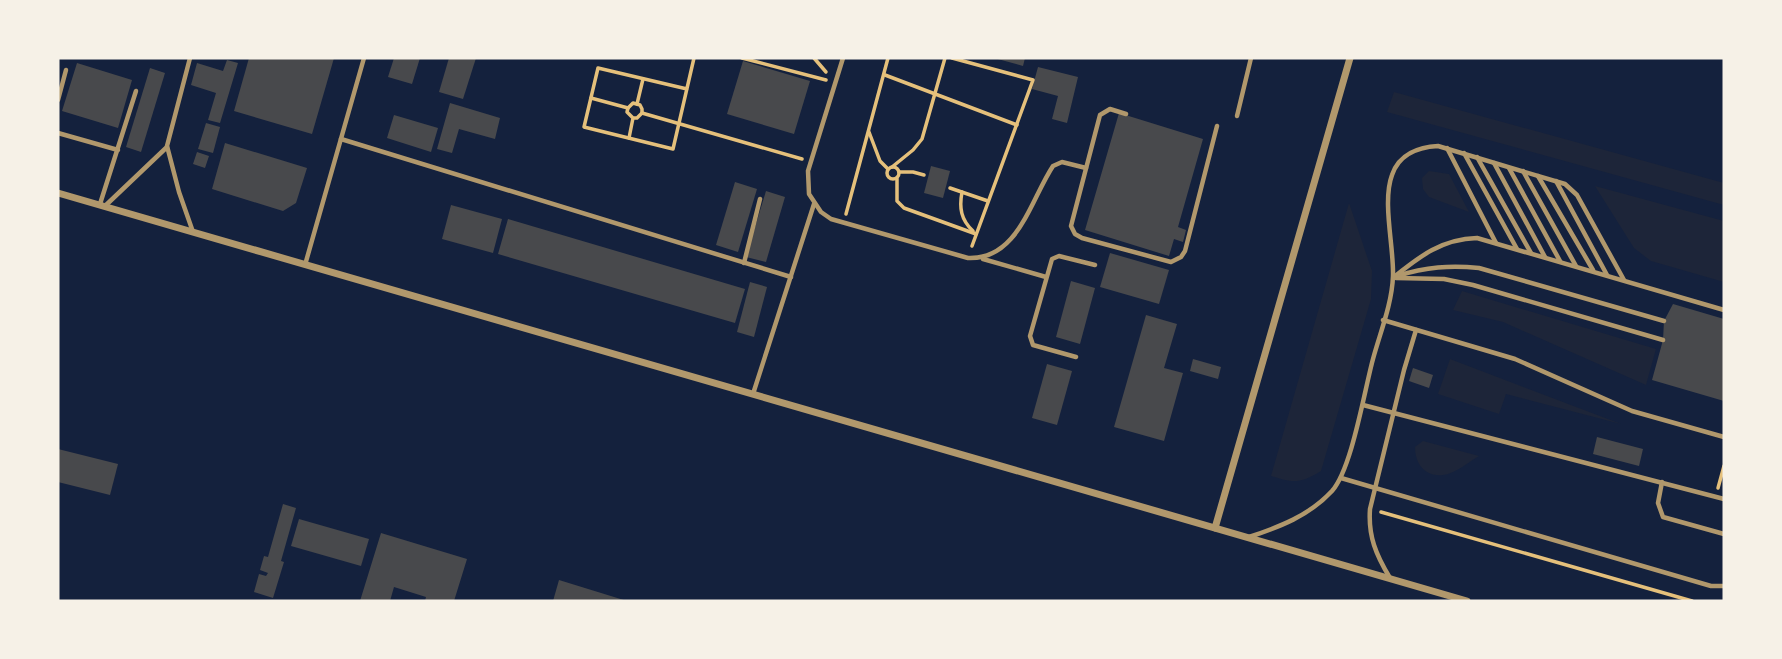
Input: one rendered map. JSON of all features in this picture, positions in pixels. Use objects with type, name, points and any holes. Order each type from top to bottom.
[{"type":"street","points":[[1214,528],[1350,58]]},
{"type":"street","points":[[58,193],[1467,601]]},
{"type":"lane","points":[[190,58],[167,146],[179,192],[194,233]]},
{"type":"lane","points":[[305,265],[364,58]]},
{"type":"lane","points":[[843,58],[811,162],[807,183],[814,204],[831,219],[1046,277]]},
{"type":"lane","points":[[1237,116],[1251,58]]},
{"type":"lane","points":[[58,100],[66,70]]},
{"type":"lane","points":[[102,206],[136,91]]},
{"type":"lane","points":[[1126,114],[1111,109],[1100,115],[1071,222],[1075,234],[1082,239],[1175,261],[1185,251],[1217,126]]},
{"type":"lane","points":[[58,133],[118,150]]},
{"type":"lane","points":[[341,139],[791,277]]},
{"type":"lane","points":[[102,206],[167,146]]},
{"type":"lane","points":[[1248,538],[1277,528],[1307,513],[1327,496],[1341,478],[1393,278],[1390,215],[1392,174],[1399,162],[1410,152],[1424,146],[1438,146],[1565,184],[1577,195],[1624,280]]},
{"type":"lane","points":[[1447,148],[1496,244]]},
{"type":"lane","points":[[1464,153],[1517,250]]},
{"type":"lane","points":[[1477,157],[1532,254]]},
{"type":"lane","points":[[980,258],[1000,250],[1013,239],[1053,166],[1062,162],[1086,168]]},
{"type":"lane","points":[[1493,162],[1545,258]]},
{"type":"lane","points":[[1508,166],[1561,262]]},
{"type":"lane","points":[[1523,171],[1577,267]]},
{"type":"lane","points":[[1538,176],[1594,271]]},
{"type":"lane","points":[[1556,181],[1607,275]]},
{"type":"lane","points":[[744,263],[760,199]]},
{"type":"lane","points":[[753,394],[814,204]]},
{"type":"lane","points":[[1393,278],[1423,253],[1449,242],[1477,238],[1724,310]]},
{"type":"lane","points":[[1076,357],[1030,342],[1030,336],[1050,263],[1055,257],[1095,265]]},
{"type":"lane","points":[[1393,278],[1421,268],[1450,265],[1479,268],[1664,321]]},
{"type":"lane","points":[[1393,278],[1444,279],[1473,285],[1663,340]]},
{"type":"lane","points":[[1383,320],[1515,359],[1632,411],[1724,437]]},
{"type":"lane","points":[[1390,579],[1374,549],[1369,523],[1370,509],[1416,330]]},
{"type":"lane","points":[[1362,405],[1724,499]]},
{"type":"lane","points":[[1341,478],[1711,586],[1724,586]]},
{"type":"lane","points":[[1662,482],[1658,508],[1663,517],[1724,534]]},
{"type":"path","points":[[687,89],[598,68],[584,127],[673,149],[687,89],[694,58]]},
{"type":"path","points":[[744,58],[835,82]]},
{"type":"path","points":[[814,58],[835,82]]},
{"type":"path","points":[[844,223],[888,58]]},
{"type":"path","points":[[897,178],[890,179],[890,168],[918,145],[945,58]]},
{"type":"path","points":[[951,58],[1033,80],[968,258]]},
{"type":"path","points":[[884,74],[1017,125]]},
{"type":"path","points":[[637,104],[643,79]]},
{"type":"path","points":[[591,98],[628,108]]},
{"type":"path","points":[[633,118],[627,112],[633,103],[642,109],[642,113]]},
{"type":"path","points":[[642,113],[811,162]]},
{"type":"path","points":[[633,118],[642,113]]},
{"type":"path","points":[[629,138],[633,118]]},
{"type":"path","points":[[869,130],[880,161],[900,172]]},
{"type":"path","points":[[900,172],[924,175]]},
{"type":"path","points":[[900,172],[897,178],[897,201],[904,208],[976,234]]},
{"type":"path","points":[[950,188],[988,201]]},
{"type":"path","points":[[962,192],[962,217],[965,224],[976,234]]},
{"type":"path","points":[[1715,497],[1724,466]]},
{"type":"path","points":[[1370,509],[1692,601]]},
{"type":"shaded area","points":[[1394,92],[1724,183],[1724,205],[1387,112]]},
{"type":"shaded area","points":[[1429,171],[1449,174],[1469,212],[1429,197],[1423,189],[1422,178]]},
{"type":"shaded area","points":[[1595,186],[1724,221],[1724,282],[1651,261],[1634,248]]},
{"type":"shaded area","points":[[1349,203],[1372,271],[1371,299],[1321,471],[1302,480],[1285,480],[1271,476]]},
{"type":"shaded area","points":[[1462,291],[1656,349],[1646,385],[1503,322],[1453,310]]},
{"type":"shaded area","points":[[1450,359],[1621,424],[1506,394],[1499,414],[1438,394]]},
{"type":"shaded area","points":[[1423,441],[1479,456],[1452,472],[1443,475],[1431,474],[1422,468],[1417,459],[1415,447]]},
{"type":"building","points":[[249,58],[334,58],[312,134],[234,111]]},
{"type":"building","points":[[394,58],[420,58],[412,84],[388,77]]},
{"type":"building","points":[[449,58],[476,58],[463,99],[439,92]]},
{"type":"building","points":[[994,58],[1025,58],[1023,66]]},
{"type":"building","points":[[227,60],[238,63],[220,123],[208,120],[216,93],[191,85],[197,63],[223,71]]},
{"type":"building","points":[[743,61],[810,81],[794,134],[727,114]]},
{"type":"building","points":[[77,63],[132,80],[118,128],[62,111]]},
{"type":"building","points":[[1038,67],[1078,77],[1067,123],[1052,119],[1058,96],[1032,89]]},
{"type":"building","points":[[150,68],[165,73],[141,152],[126,147]]},
{"type":"building","points":[[450,103],[500,118],[495,139],[459,129],[452,153],[437,149]]},
{"type":"building","points":[[1119,113],[1203,139],[1178,227],[1186,230],[1183,242],[1174,239],[1169,256],[1085,230]]},
{"type":"building","points":[[394,115],[438,128],[431,152],[387,138]]},
{"type":"building","points":[[206,123],[220,127],[213,153],[198,149]]},
{"type":"building","points":[[225,143],[307,168],[296,203],[283,211],[212,189]]},
{"type":"building","points":[[197,152],[209,156],[205,168],[193,164]]},
{"type":"building","points":[[931,166],[950,171],[943,198],[924,193]]},
{"type":"building","points":[[735,182],[757,189],[738,252],[716,245]]},
{"type":"building","points":[[766,191],[785,197],[766,262],[746,257]]},
{"type":"building","points":[[451,205],[502,219],[493,253],[442,239]]},
{"type":"building","points":[[508,219],[745,289],[735,323],[498,254]]},
{"type":"building","points":[[1110,253],[1169,270],[1159,304],[1100,287]]},
{"type":"building","points":[[1071,281],[1095,288],[1080,344],[1056,337]]},
{"type":"building","points":[[750,282],[767,287],[754,337],[737,332]]},
{"type":"building","points":[[1673,304],[1724,319],[1724,401],[1652,380],[1663,340],[1664,321]]},
{"type":"building","points":[[1146,315],[1177,324],[1164,368],[1183,373],[1164,441],[1114,427]]},
{"type":"building","points":[[1193,359],[1221,367],[1218,379],[1190,371]]},
{"type":"building","points":[[1047,364],[1072,371],[1057,425],[1032,418]]},
{"type":"building","points":[[1413,368],[1433,375],[1429,388],[1409,381]]},
{"type":"building","points":[[1597,437],[1643,449],[1639,466],[1593,454]]},
{"type":"building","points":[[58,449],[118,464],[110,495],[58,482]]},
{"type":"building","points":[[283,504],[296,508],[273,598],[254,592],[259,574],[266,576],[268,573],[260,570],[264,556],[268,557]]},
{"type":"building","points":[[299,519],[369,539],[361,566],[291,546]]},
{"type":"building","points":[[381,533],[467,559],[454,601],[425,601],[426,597],[394,587],[390,601],[360,601]]},
{"type":"building","points":[[559,580],[627,601],[553,601]]}]
